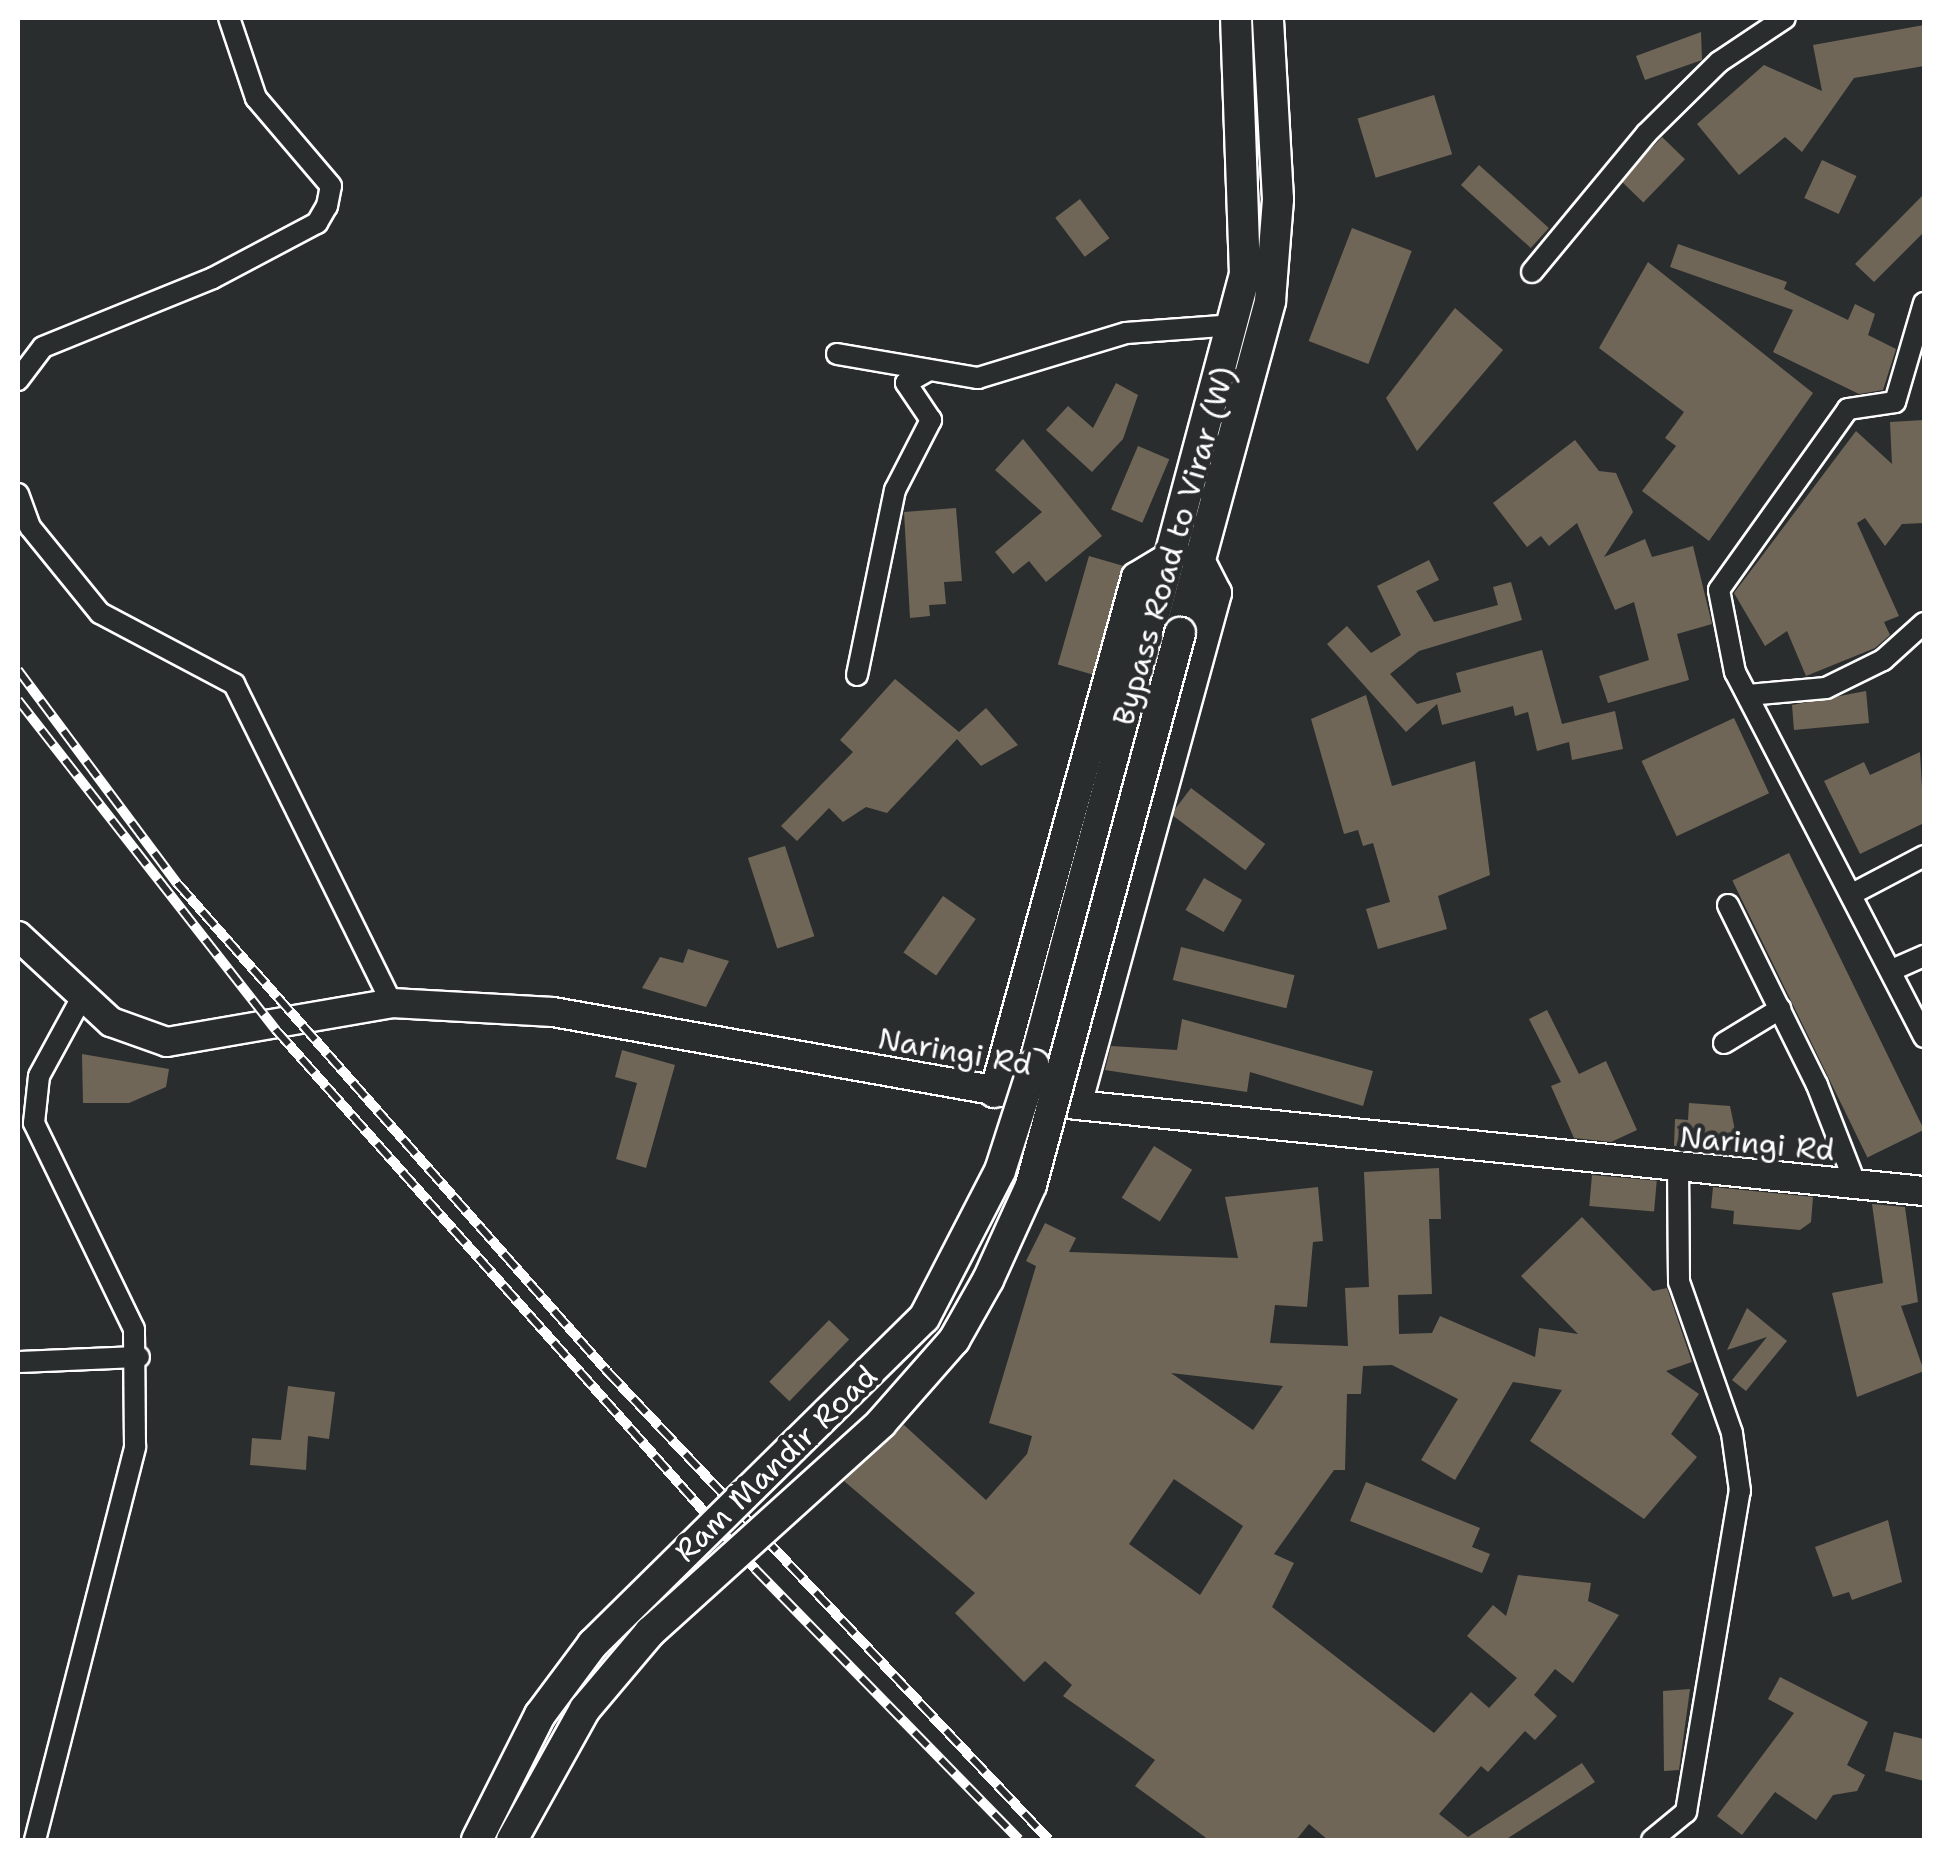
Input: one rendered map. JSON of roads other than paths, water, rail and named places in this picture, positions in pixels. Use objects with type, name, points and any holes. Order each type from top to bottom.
[{"type":"main road","name":"Bypass Road to Virar (W)","points":[[1188,556],[1235,325],[1248,188],[1236,18]]},
{"type":"main road","points":[[512,1840],[596,1696],[650,1632],[881,1422],[954,1340],[988,1280],[1032,1185],[1167,630],[1276,252],[1268,18]]},
{"type":"main road","name":"Bypass Road to Virar (W)","points":[[1034,1065],[1167,630]]},
{"type":"main road","name":"Ram Mandir Road","points":[[476,1840],[540,1715],[593,1644],[924,1318],[1000,1171],[1034,1065]]},
{"type":"street","points":[[18,380],[44,346],[212,278],[317,223],[327,206],[331,186],[256,98],[230,18]]},
{"type":"street","points":[[1532,272],[1646,134],[1719,62],[1785,18]]},
{"type":"street","points":[[1924,303],[1896,402],[1848,409],[1718,590],[1748,695],[1924,1037]]},
{"type":"street","points":[[836,354],[978,378],[1126,333],[1235,325]]},
{"type":"street","points":[[856,675],[895,490],[930,420],[906,384],[926,372]]},
{"type":"street","points":[[18,494],[30,526],[100,613],[234,684],[392,1003]]},
{"type":"street","points":[[994,1093],[1136,578],[1188,556],[1217,592],[1077,1105]]},
{"type":"street","points":[[1748,695],[1826,688],[1883,660],[1924,624]]},
{"type":"street","points":[[1852,894],[1924,856]]},
{"type":"street","points":[[1728,904],[1780,1010],[1856,1185]]},
{"type":"street","name":"Naringi Rd","points":[[18,936],[111,1022],[167,1042],[392,1003],[553,1012],[1077,1105],[1678,1170],[1924,1191]]},
{"type":"street","points":[[1892,970],[1924,956]]},
{"type":"street","points":[[35,1840],[135,1447],[139,1357],[34,1123],[39,1076],[82,997]]},
{"type":"street","points":[[1724,1043],[1780,1010]]},
{"type":"street","points":[[1652,1840],[1686,1812],[1740,1491],[1732,1433],[1679,1282],[1678,1170]]},
{"type":"street","points":[[18,1362],[139,1357]]},
{"type":"railway","points":[[18,670],[177,883],[607,1371],[1049,1840]]},
{"type":"railway","points":[[18,700],[276,1030],[755,1569],[1019,1840]]}]
